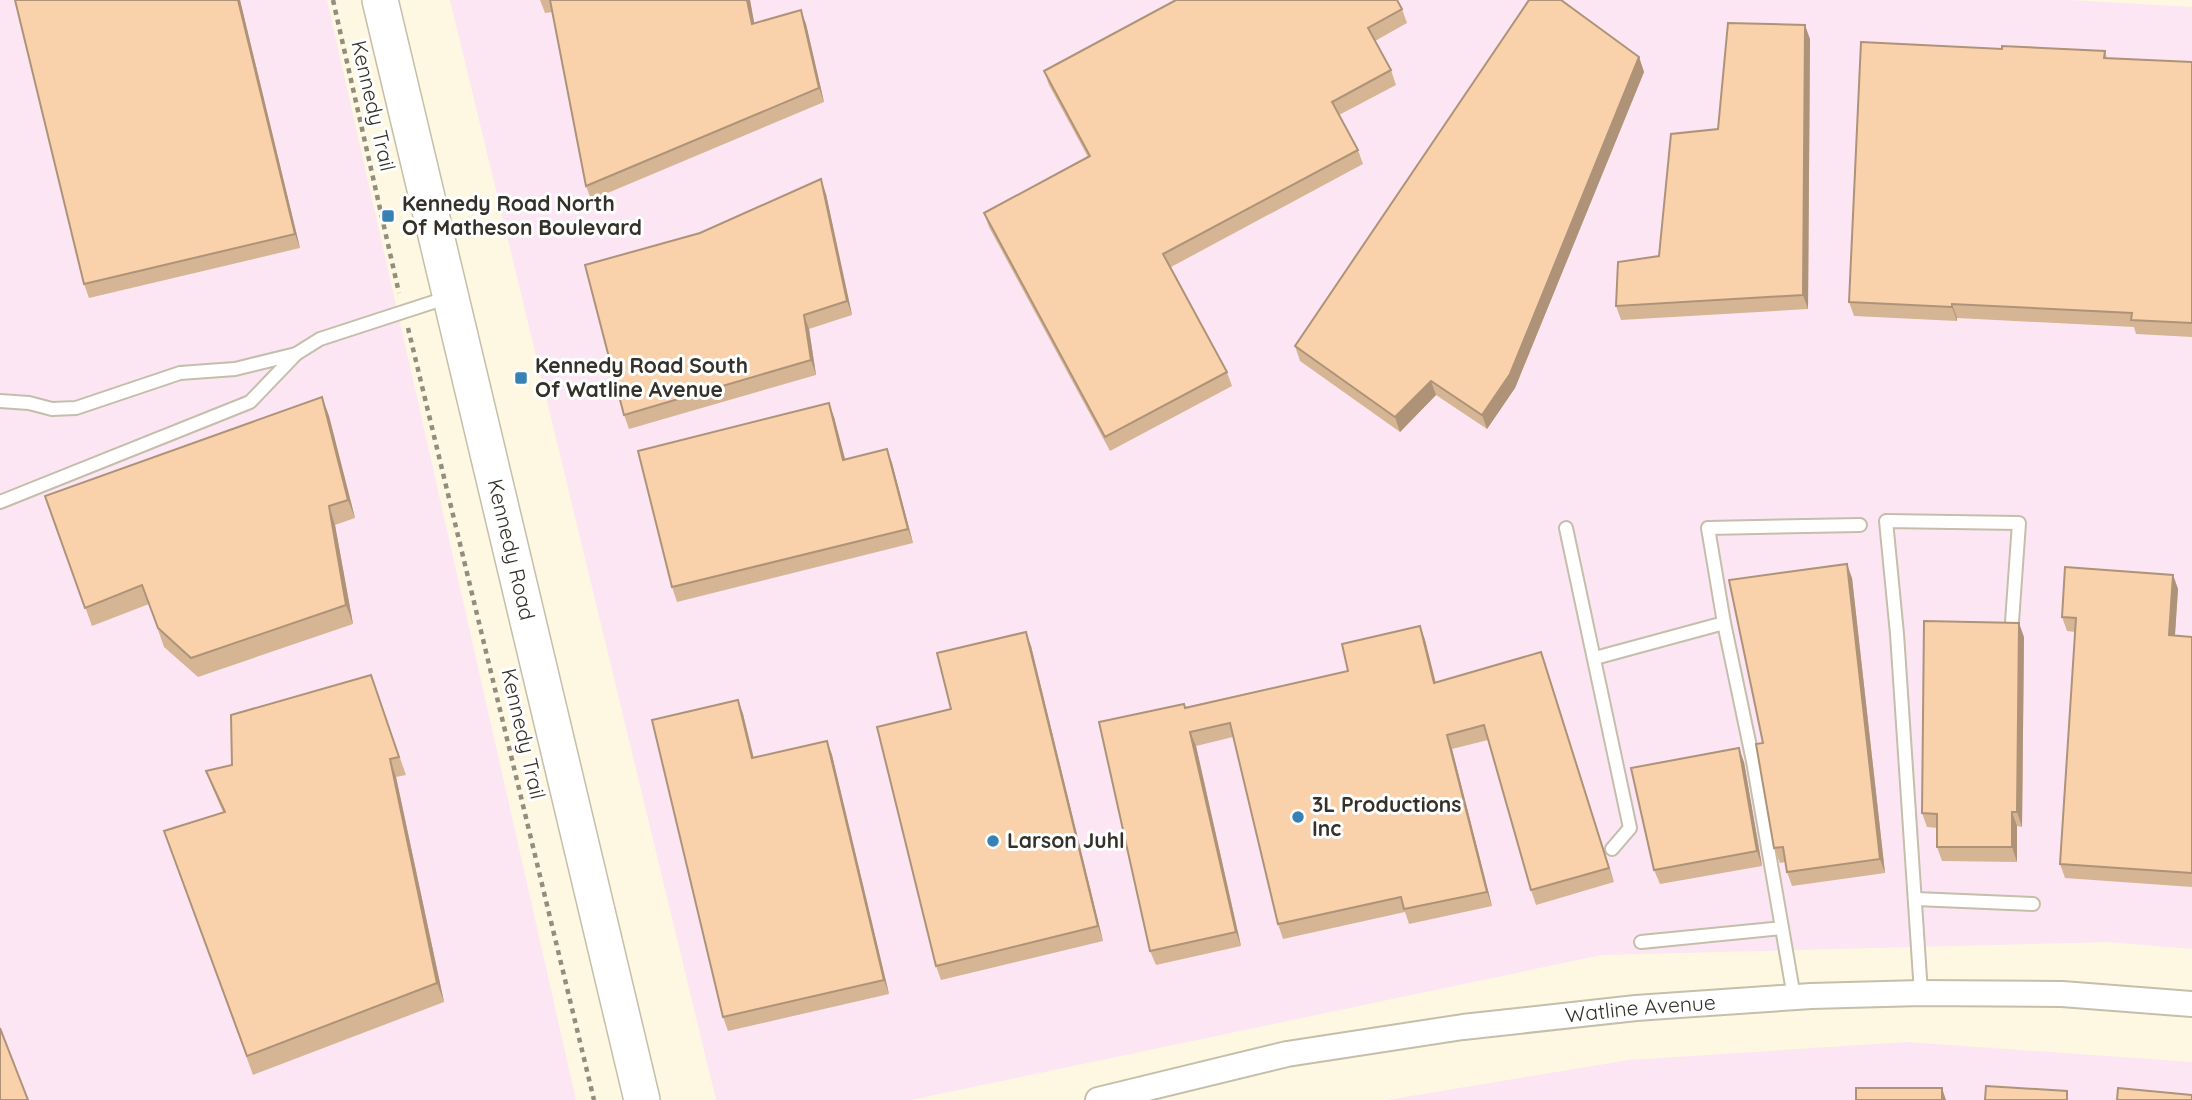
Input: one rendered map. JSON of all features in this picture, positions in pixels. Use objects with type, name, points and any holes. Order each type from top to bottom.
[{"type":"main road","name":"Kennedy Road","points":[[380,0],[642,1100]]},
{"type":"street","name":"Watline Avenue","points":[[1098,1100],[1287,1054],[1463,1027],[1636,1008],[1794,997],[1921,993],[2062,994],[2192,1004]]},
{"type":"lane","points":[[0,502],[250,402],[296,354],[320,339],[452,296]]},
{"type":"lane","points":[[0,401],[29,403],[52,409],[76,408],[180,373],[235,369],[296,354]]},
{"type":"lane","points":[[1921,993],[1898,634],[1886,521],[2019,523],[2012,622]]},
{"type":"lane","points":[[1794,997],[1753,761],[1724,623],[1708,528],[1860,525]]},
{"type":"lane","points":[[1566,528],[1630,828],[1612,849]]},
{"type":"lane","points":[[1595,658],[1724,623]]},
{"type":"lane","points":[[1916,899],[2033,904]]},
{"type":"lane","points":[[1641,942],[1782,928]]},
{"type":"path","name":"Kennedy Trail","points":[[332,0],[392,260]]},
{"type":"path","name":"Kennedy Trail","points":[[419,377],[594,1100]]},
{"type":"shaded area","points":[[0,0],[327,0],[576,1100],[0,1100]]},
{"type":"shaded area","points":[[450,0],[2071,0],[2192,7],[2192,949],[2108,942],[1602,955],[911,1100],[716,1100]]},
{"type":"shaded area","points":[[1907,1042],[2192,1062],[2192,1100],[1387,1100],[1629,1060]]},
{"type":"building","points":[[15,0],[238,0],[295,234],[84,284]]},
{"type":"building","points":[[550,0],[747,0],[752,24],[801,10],[819,88],[586,186]]},
{"type":"building","points":[[1176,0],[1397,0],[1402,9],[1368,28],[1391,70],[1332,102],[1358,150],[1163,254],[1227,372],[1105,437],[984,213],[1090,156],[1044,71]]},
{"type":"building","points":[[1529,0],[1561,0],[1639,57],[1510,374],[1482,415],[1431,381],[1395,417],[1295,346]]},
{"type":"building","points":[[1728,23],[1805,25],[1803,295],[1616,306],[1618,262],[1659,256],[1671,134],[1718,129]]},
{"type":"building","points":[[1861,42],[2105,51],[2104,58],[2192,62],[2192,323],[2131,320],[2132,313],[1849,302]]},
{"type":"building","points":[[821,179],[847,301],[804,315],[811,360],[624,415],[585,265],[700,233]]},
{"type":"building","points":[[322,397],[348,500],[329,506],[346,605],[191,658],[158,628],[142,585],[85,608],[45,496]]},
{"type":"building","points":[[829,403],[843,460],[887,449],[908,529],[672,587],[638,451]]},
{"type":"building","points":[[1847,564],[1880,859],[1787,872],[1783,847],[1774,848],[1756,744],[1763,743],[1729,580]]},
{"type":"building","points":[[2065,567],[2173,575],[2169,635],[2192,637],[2192,873],[2060,864],[2076,618],[2062,617]]},
{"type":"building","points":[[1924,621],[2019,623],[2017,812],[2012,812],[2012,847],[1937,847],[1937,814],[1922,813]]},
{"type":"building","points":[[1420,626],[1434,683],[1541,652],[1609,868],[1531,890],[1484,725],[1447,735],[1487,892],[1404,909],[1401,897],[1278,924],[1230,723],[1190,732],[1236,932],[1150,951],[1099,722],[1184,704],[1185,708],[1348,671],[1342,644]]},
{"type":"building","name":"Larson Juhl","points":[[1026,632],[1098,926],[936,966],[877,727],[951,709],[937,653]]},
{"type":"building","points":[[371,675],[399,757],[390,759],[437,983],[247,1056],[164,831],[225,812],[206,771],[232,765],[231,715]]},
{"type":"building","points":[[738,700],[752,758],[827,741],[884,980],[723,1017],[652,720]]},
{"type":"building","points":[[1739,748],[1757,851],[1654,870],[1631,768]]},
{"type":"building","points":[[0,1028],[28,1100],[0,1100]]},
{"type":"building","points":[[1986,1086],[2067,1091],[2067,1100],[1985,1100]]},
{"type":"building","points":[[1856,1088],[1942,1088],[1942,1100],[1856,1100]]},
{"type":"building","points":[[2118,1088],[2192,1095],[2192,1100],[2117,1100]]},
{"type":"place","name":"Kennedy Road North Of Matheson Boulevard","points":[[388,216]]},
{"type":"place","name":"Kennedy Road South Of Watline Avenue","points":[[521,378]]},
{"type":"place","name":"3L Productions Inc","points":[[1298,817]]},
{"type":"place","name":"Larson Juhl","points":[[993,841]]}]
